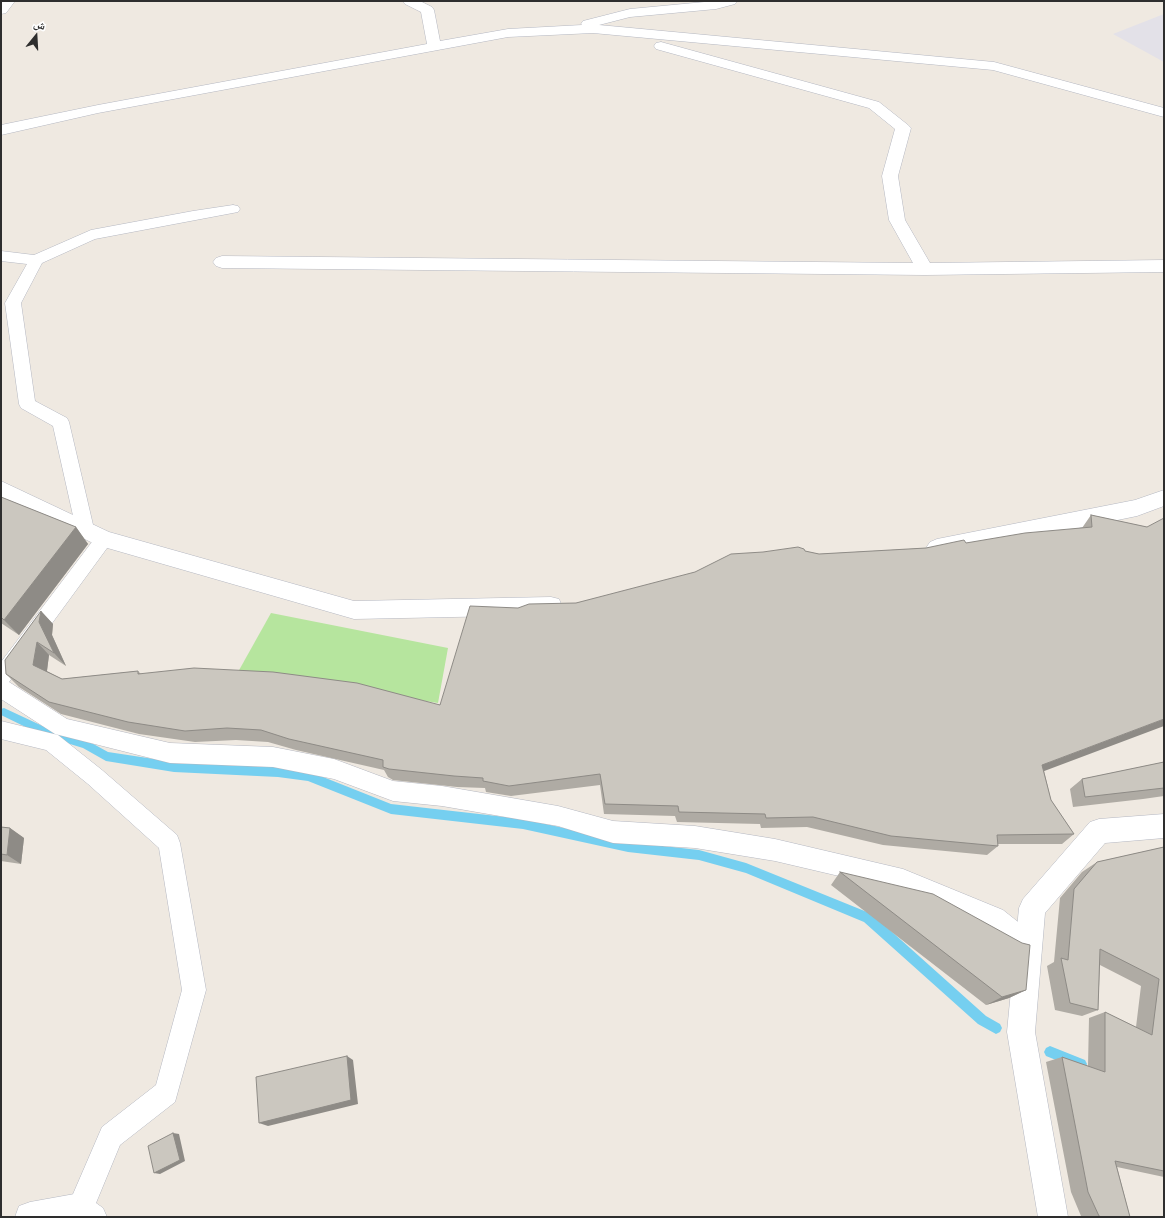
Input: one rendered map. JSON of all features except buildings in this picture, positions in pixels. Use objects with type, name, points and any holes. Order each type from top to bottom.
[{"type":"street","points":[[1,10],[8,1]]},
{"type":"street","points":[[410,1],[427,10],[434,46]]},
{"type":"street","points":[[565,30],[630,13],[716,5],[730,1]]},
{"type":"street","points":[[1,130],[98,109],[508,32],[592,29],[994,66],[1164,113]]},
{"type":"street","points":[[592,29],[706,58],[874,105],[903,128],[890,176],[897,220],[925,269]]},
{"type":"street","points":[[222,262],[925,269],[1164,266]]},
{"type":"street","points":[[1,489],[104,539],[354,610],[568,606]]},
{"type":"street","points":[[919,552],[1049,524],[1137,508],[1164,498]]},
{"type":"street","points":[[1053,1217],[1022,1032],[1032,908],[1099,831],[1164,826]]},
{"type":"street","points":[[30,1217],[87,1212]]},
{"type":"lane","points":[[1,256],[36,260],[91,235],[192,215],[233,209]]},
{"type":"lane","points":[[36,260],[13,303],[27,404],[61,422],[84,529]]},
{"type":"lane","points":[[1,677],[104,539]]},
{"type":"lane","points":[[1,688],[62,727],[170,753],[273,757],[334,769],[393,791],[442,796],[558,816],[612,832],[695,837],[767,849],[903,880],[995,918],[1029,945]]},
{"type":"lane","points":[[1,730],[51,742],[95,777],[169,843],[194,990],[166,1093],[111,1136],[87,1212]]},
{"type":"shaded area","points":[[1164,14],[1164,62],[1113,34]]},
{"type":"green space","points":[[271,613],[448,648],[438,703],[238,672]]},
{"type":"waterway","points":[[4,712],[47,733],[85,744],[106,756],[174,767],[278,772],[308,776],[391,809],[523,824],[628,847],[699,855],[746,868],[868,918],[982,1020],[996,1028]]},
{"type":"waterway","points":[[1050,1052],[1081,1064]]}]
